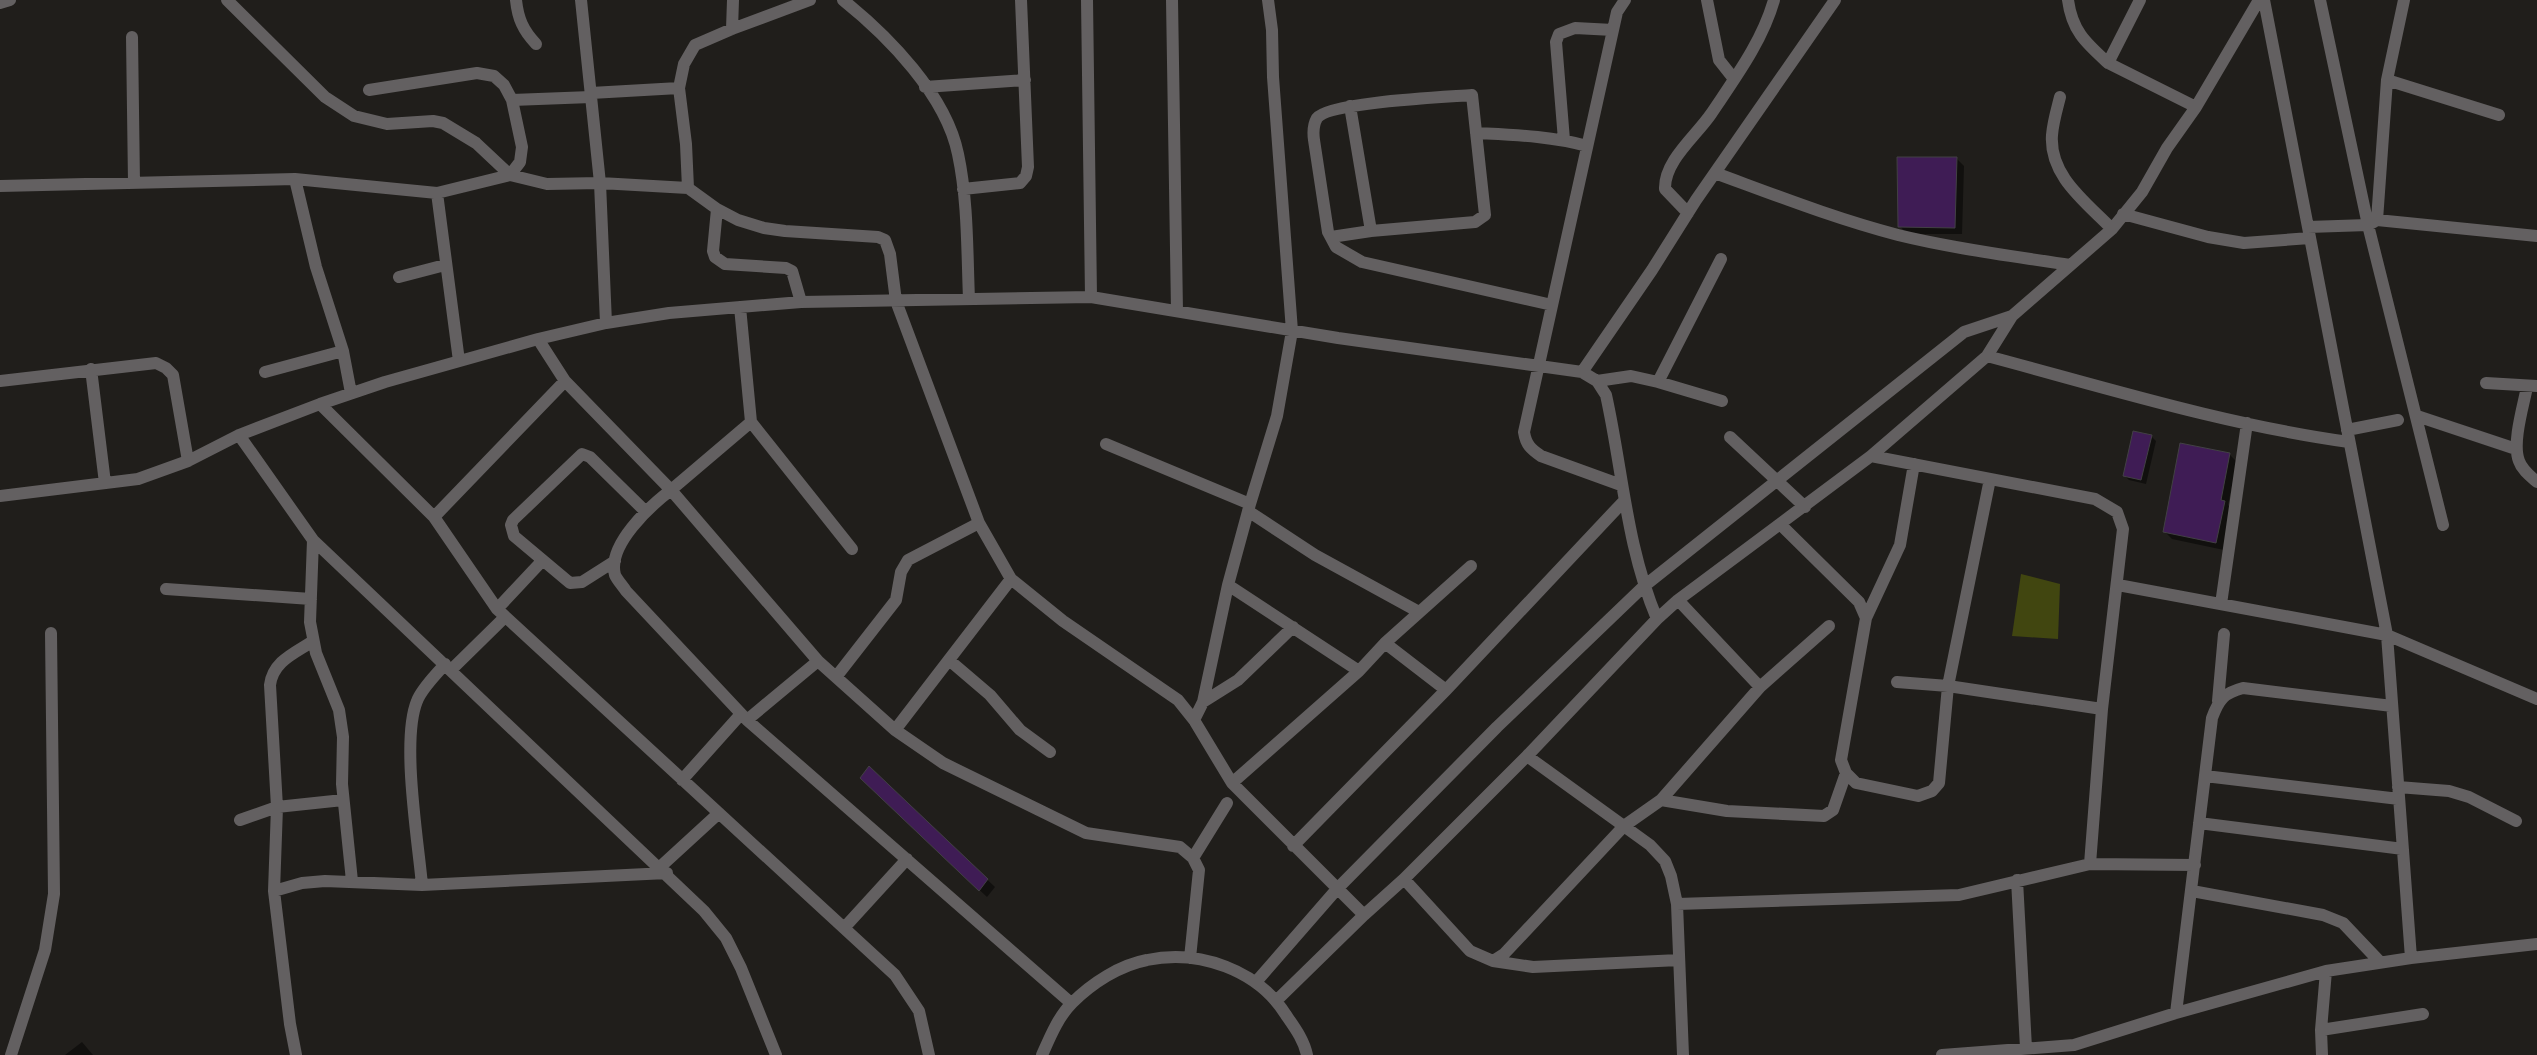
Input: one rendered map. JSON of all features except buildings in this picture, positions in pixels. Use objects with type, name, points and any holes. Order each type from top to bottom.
[{"type":"street","points":[[0,2],[10,0]]},
{"type":"street","points":[[227,0],[326,97],[354,116],[387,124],[433,121],[443,124],[476,143],[510,175]]},
{"type":"street","points":[[516,0],[518,17],[524,31],[536,44]]},
{"type":"street","points":[[581,0],[600,183],[606,323]]},
{"type":"street","points":[[732,29],[733,0]]},
{"type":"street","points":[[688,188],[686,144],[679,88],[684,64],[695,46],[732,29],[810,0]]},
{"type":"street","points":[[843,0],[876,26],[907,61],[945,116],[958,153],[969,299]]},
{"type":"street","points":[[962,189],[1020,182],[1026,176],[1028,167],[1021,0]]},
{"type":"street","points":[[1087,0],[1091,297]]},
{"type":"street","points":[[1172,0],[1177,311]]},
{"type":"street","points":[[1194,720],[1203,702],[1228,585],[1249,507],[1277,416],[1292,331],[1272,77],[1272,30],[1268,0]]},
{"type":"street","points":[[1621,485],[1542,456],[1530,449],[1524,432],[1617,12],[1625,0]]},
{"type":"street","points":[[1707,0],[1719,60],[1734,79]]},
{"type":"street","points":[[1688,213],[1665,189],[1667,174],[1756,46],[1769,18],[1774,0]]},
{"type":"street","points":[[1582,372],[1714,173],[1835,0]]},
{"type":"street","points":[[2068,0],[2070,17],[2082,38],[2108,63],[2196,106]]},
{"type":"street","points":[[2108,63],[2140,0]]},
{"type":"street","points":[[1277,1000],[1364,914],[1404,879],[1527,756],[1657,619],[1678,600],[1782,525],[1871,456],[1987,356],[2012,316],[2112,229],[2142,192],[2167,148],[2196,106],[2259,0]]},
{"type":"street","points":[[2264,0],[2387,635],[2411,958]]},
{"type":"street","points":[[2320,0],[2443,525]]},
{"type":"street","points":[[2373,223],[2387,80],[2404,0]]},
{"type":"street","points":[[1564,140],[1556,42],[1559,34],[1575,28],[1613,30]]},
{"type":"street","points":[[132,37],[134,183]]},
{"type":"street","points":[[369,90],[477,74],[494,76],[504,85],[512,100],[522,147],[520,162],[510,175]]},
{"type":"street","points":[[925,87],[1025,80]]},
{"type":"street","points":[[2387,80],[2499,114]]},
{"type":"street","points":[[512,100],[679,88]]},
{"type":"street","points":[[1331,237],[1371,231],[1475,222],[1485,215],[1472,95],[1350,106],[1325,112],[1318,118],[1313,129],[1331,237],[1336,247],[1362,262],[1552,305]]},
{"type":"street","points":[[2060,97],[2052,135],[2053,155],[2062,176],[2112,229]]},
{"type":"street","points":[[1350,106],[1371,231]]},
{"type":"street","points":[[1476,133],[1564,140],[1587,146]]},
{"type":"street","points":[[1714,173],[1836,216],[1897,234],[1959,248],[2070,265]]},
{"type":"street","points":[[0,186],[295,179],[437,193],[510,175],[547,184],[600,183],[688,188],[717,209],[738,220],[785,232],[878,237],[885,240],[890,254],[896,301],[979,523],[1011,578],[1063,621],[1178,700],[1194,720],[1232,783],[1293,846],[1364,914]]},
{"type":"street","points":[[295,179],[316,267],[343,351],[351,393]]},
{"type":"street","points":[[437,193],[459,361]]},
{"type":"street","points":[[717,209],[713,251],[715,257],[725,264],[786,268],[792,271],[801,302]]},
{"type":"street","points":[[2123,214],[2208,237],[2244,243],[2373,223],[2537,236]]},
{"type":"street","points":[[1658,382],[1721,259]]},
{"type":"street","points":[[399,277],[445,265]]},
{"type":"street","points":[[0,496],[138,479],[188,461],[239,435],[351,393],[538,339],[606,323],[669,314],[801,302],[1091,297],[1292,331],[1582,372],[1597,381],[1606,395],[1623,502],[1643,587],[1657,619]]},
{"type":"street","points":[[740,307],[751,422],[852,549]]},
{"type":"street","points":[[1256,982],[1337,889],[1497,727],[1643,587],[1964,332],[2012,316]]},
{"type":"street","points":[[538,339],[565,380],[670,490],[818,661],[896,730],[944,763],[1086,833],[1180,847],[1194,858],[1199,870],[1190,958]]},
{"type":"street","points":[[265,372],[343,351]]},
{"type":"street","points":[[1987,356],[2296,434],[2348,436],[2398,420]]},
{"type":"street","points":[[0,381],[156,362],[173,375],[188,461]]},
{"type":"street","points":[[91,369],[105,483]]},
{"type":"street","points":[[1597,381],[1632,376],[1722,401]]},
{"type":"street","points":[[434,517],[565,380]]},
{"type":"street","points":[[2486,383],[2532,387],[2516,449],[2519,462],[2526,473],[2537,482]]},
{"type":"street","points":[[320,404],[434,517],[501,613],[895,975],[918,1011],[929,1055]]},
{"type":"street","points":[[2417,416],[2516,449]]},
{"type":"street","points":[[751,422],[645,511],[617,551],[615,575],[626,591],[744,717],[1072,1003]]},
{"type":"street","points":[[2221,604],[2247,423]]},
{"type":"street","points":[[239,435],[314,540],[704,911],[726,938],[741,968],[776,1055]]},
{"type":"street","points":[[1730,437],[1805,507]]},
{"type":"street","points":[[1106,444],[1249,507],[1315,555],[1419,612]]},
{"type":"street","points":[[615,561],[576,584],[570,583],[514,536],[511,525],[513,520],[578,456],[590,457],[645,511]]},
{"type":"street","points":[[1871,456],[2095,499],[2117,512],[2123,529],[2118,585],[2102,709],[2090,864]]},
{"type":"street","points":[[1914,464],[1900,545],[1866,618],[1841,760],[1846,773],[1856,783],[1918,796],[1932,791],[1939,783],[1948,686],[1990,479]]},
{"type":"street","points":[[1293,846],[1446,690],[1623,502]]},
{"type":"street","points":[[836,677],[896,600],[901,572],[908,560],[979,523]]},
{"type":"street","points":[[1782,525],[1860,602],[1866,618]]},
{"type":"street","points":[[314,540],[310,622],[313,641],[339,710],[343,737],[343,800],[352,881]]},
{"type":"street","points":[[422,884],[411,767],[411,731],[417,700],[501,613],[542,561]]},
{"type":"street","points":[[1232,783],[1359,670],[1385,643],[1471,566]]},
{"type":"street","points":[[896,730],[1011,578]]},
{"type":"street","points":[[1228,585],[1359,670]]},
{"type":"street","points":[[2118,585],[2387,635],[2537,699]]},
{"type":"street","points":[[166,588],[311,599]]},
{"type":"street","points":[[1678,600],[1760,687]]},
{"type":"street","points":[[1493,961],[1504,954],[1624,826],[1661,800],[1760,687],[1829,626]]},
{"type":"street","points":[[1203,702],[1238,680],[1293,627]]},
{"type":"street","points":[[11,1055],[45,950],[54,894],[51,633]]},
{"type":"street","points":[[2176,1013],[2212,718],[2218,701],[2224,634]]},
{"type":"street","points":[[296,1055],[290,1024],[274,891],[277,807],[273,767],[271,674],[279,663],[313,641]]},
{"type":"street","points":[[1385,643],[1446,690]]},
{"type":"street","points":[[949,660],[990,695],[1020,730],[1050,752]]},
{"type":"street","points":[[682,780],[744,717],[818,661]]},
{"type":"street","points":[[1896,682],[1948,686],[2102,709]]},
{"type":"street","points":[[2218,701],[2228,692],[2243,688],[2392,706]]},
{"type":"street","points":[[1527,756],[1650,845],[1665,861],[1671,876],[1677,904],[1683,1055]]},
{"type":"street","points":[[1661,800],[1727,811],[1824,816],[1833,810],[1846,773]]},
{"type":"street","points":[[2205,776],[2399,793],[2448,790],[2469,797],[2516,821]]},
{"type":"street","points":[[240,820],[277,807],[343,800]]},
{"type":"street","points":[[1194,858],[1227,803]]},
{"type":"street","points":[[274,891],[302,883],[352,881],[422,884],[663,871],[719,813]]},
{"type":"street","points":[[2199,823],[2403,849]]},
{"type":"street","points":[[844,928],[907,859]]},
{"type":"street","points":[[1677,904],[1959,895],[2090,864],[2195,865]]},
{"type":"street","points":[[1404,879],[1470,951],[1493,961],[1533,967],[1679,960]]},
{"type":"street","points":[[2017,880],[2026,1048]]},
{"type":"street","points":[[2192,891],[2257,902],[2329,918],[2343,923],[2380,962]]},
{"type":"street","points":[[1942,1055],[2074,1045],[2176,1013],[2326,971],[2411,958],[2537,944]]},
{"type":"street","points":[[1042,1055],[1054,1028],[1072,1003],[1106,976],[1147,960],[1190,958],[1225,966],[1256,982],[1277,1000],[1305,1044],[1307,1055]]},
{"type":"street","points":[[2322,1055],[2326,971]]},
{"type":"street","points":[[2322,1030],[2423,1014]]},
{"type":"green space","points":[[2021,574],[2060,584],[2058,639],[2012,636]]}]
